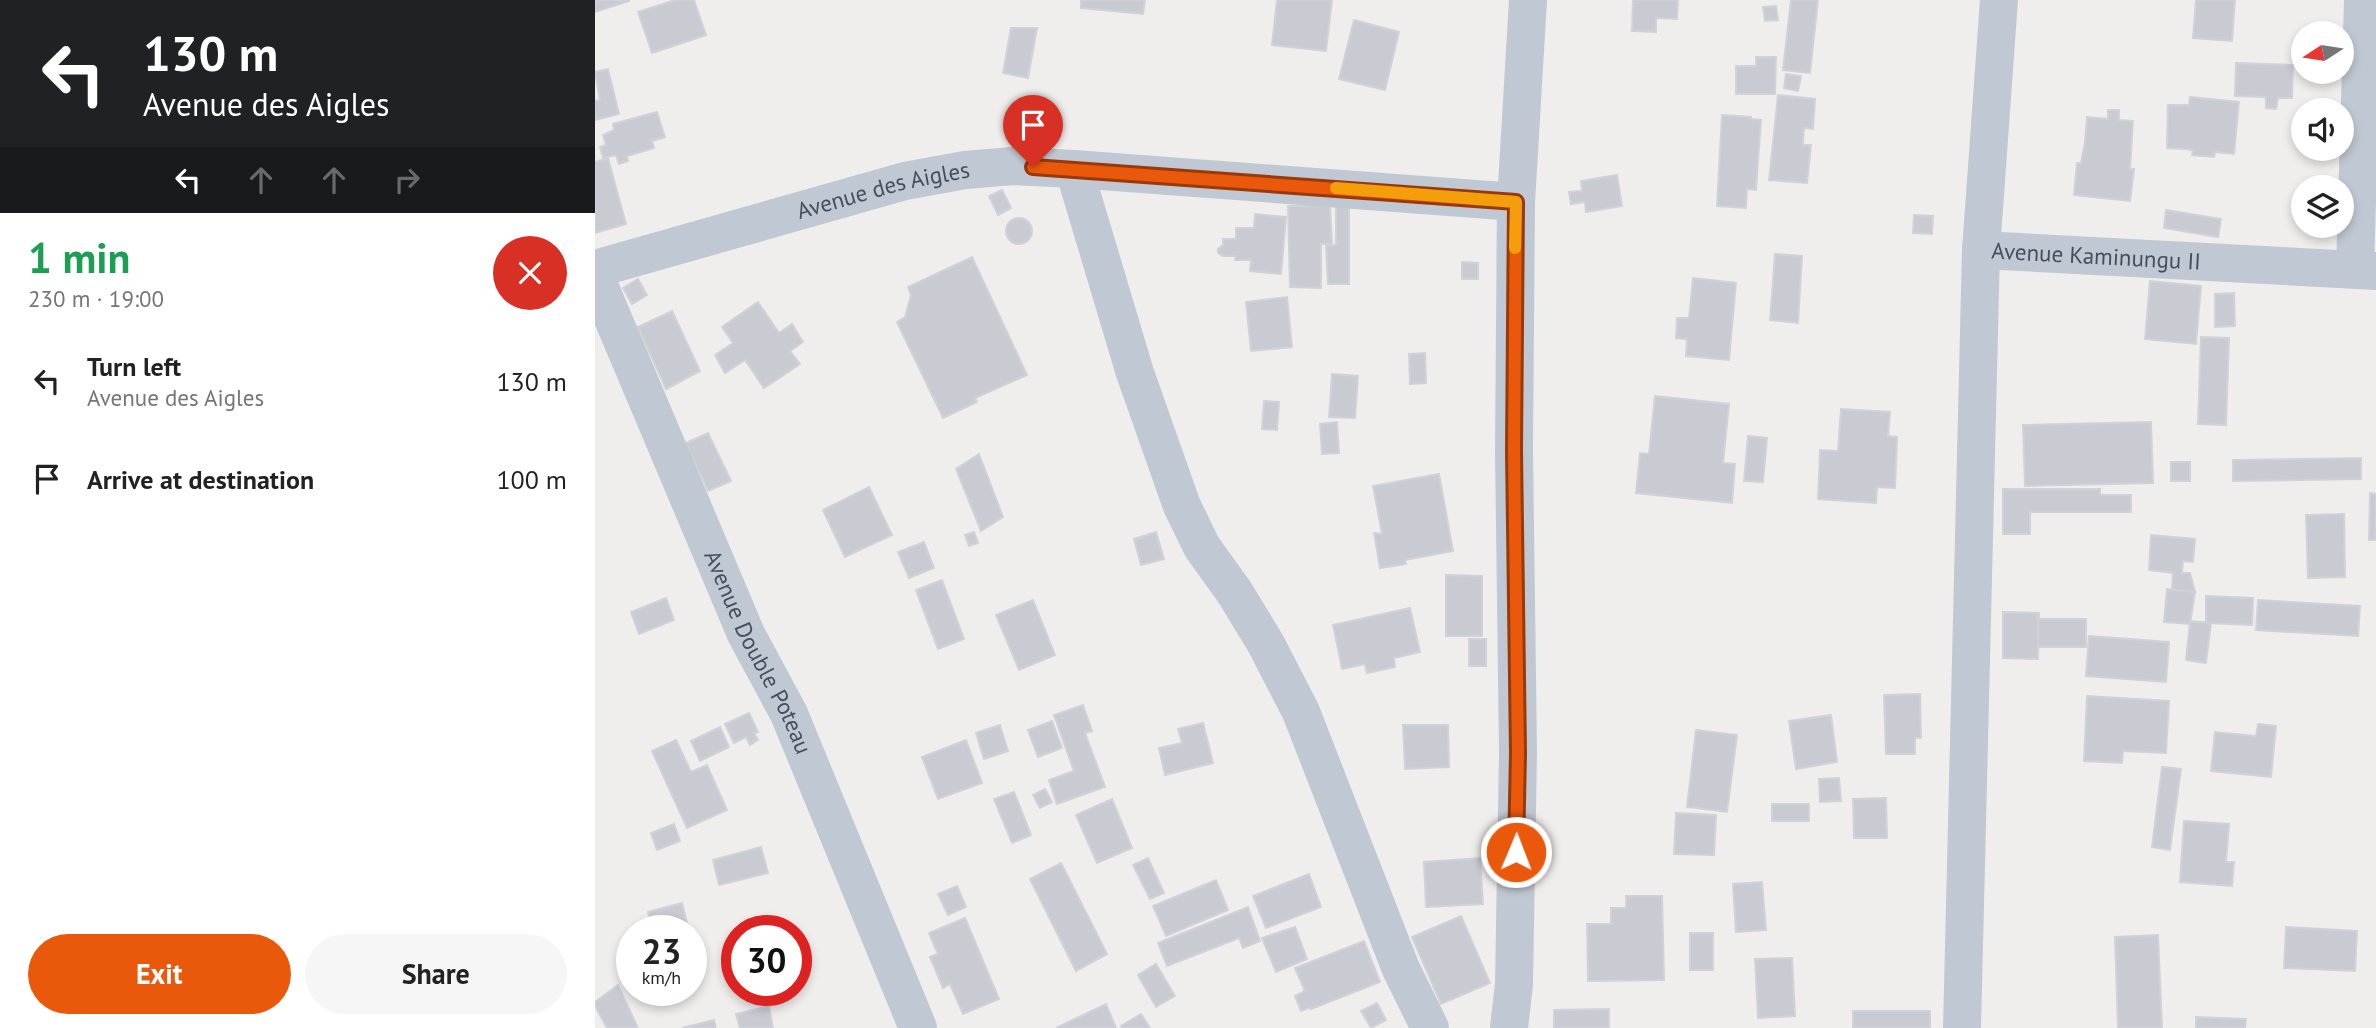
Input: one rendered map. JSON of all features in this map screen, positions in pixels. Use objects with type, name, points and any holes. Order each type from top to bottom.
[{"type":"street","points":[[1509,1028],[1514,984],[1518,753],[1514,464],[1516,202],[1528,0]]},
{"type":"street","name":"Avenue Kaminungu II","points":[[2000,0],[1981,250],[2365,270]]},
{"type":"street","points":[[2363,0],[2365,270]]},
{"type":"street","name":"Avenue des Aigles","points":[[595,269],[905,181],[965,170],[1013,166],[1516,202]]},
{"type":"street","points":[[1074,169],[1135,373],[1182,506],[1202,547],[1266,643],[1301,712],[1401,969],[1430,1028]]},
{"type":"street","points":[[1962,1028],[1981,250]]},
{"type":"street","name":"Avenue Double Poteau","points":[[595,276],[746,634],[789,714],[918,1028]]},
{"type":"building","points":[[595,0],[629,0],[629,1],[595,12]]},
{"type":"building","points":[[675,0],[694,0],[706,35],[652,53],[638,12]]},
{"type":"building","points":[[1081,0],[1145,0],[1143,14],[1081,8]]},
{"type":"building","points":[[1277,0],[1332,0],[1326,51],[1272,45]]},
{"type":"building","points":[[1633,0],[1678,0],[1677,19],[1656,18],[1656,32],[1632,31]]},
{"type":"building","points":[[1791,0],[1818,0],[1810,73],[1783,70]]},
{"type":"building","points":[[2196,0],[2235,0],[2232,41],[2193,38]]},
{"type":"building","points":[[1776,6],[1778,20],[1765,21],[1763,7]]},
{"type":"building","points":[[1354,20],[1399,32],[1385,90],[1339,79]]},
{"type":"building","points":[[1011,28],[1037,28],[1028,78],[1003,73]]},
{"type":"building","points":[[1756,57],[1776,57],[1775,94],[1736,94],[1736,66],[1756,66]]},
{"type":"building","points":[[2236,63],[2291,65],[2292,98],[2278,98],[2276,109],[2266,108],[2266,97],[2235,96]]},
{"type":"building","points":[[608,69],[619,114],[595,120],[595,101],[600,100],[595,72]]},
{"type":"building","points":[[1786,74],[1801,76],[1798,91],[1784,88]]},
{"type":"building","points":[[1778,95],[1815,99],[1813,129],[1804,128],[1803,145],[1811,145],[1807,183],[1769,180]]},
{"type":"building","points":[[2190,97],[2239,102],[2234,154],[2215,152],[2214,157],[2192,155],[2193,150],[2167,148],[2168,105],[2189,105]]},
{"type":"building","points":[[2108,110],[2119,110],[2119,120],[2133,121],[2130,169],[2134,169],[2130,201],[2074,195],[2077,163],[2081,163],[2087,117],[2108,119]]},
{"type":"building","points":[[657,112],[665,137],[652,141],[654,148],[627,156],[628,161],[619,164],[616,155],[603,158],[600,147],[606,145],[603,135],[614,130],[613,124]]},
{"type":"building","points":[[1722,115],[1761,120],[1756,190],[1747,189],[1746,208],[1717,206]]},
{"type":"building","points":[[608,158],[626,224],[595,233],[595,162]]},
{"type":"building","points":[[1617,175],[1622,206],[1586,212],[1585,202],[1571,204],[1569,192],[1582,191],[1581,181]]},
{"type":"building","points":[[1002,190],[1011,208],[998,215],[989,196]]},
{"type":"building","points":[[1336,201],[1349,201],[1349,284],[1328,284],[1326,246],[1336,245]]},
{"type":"building","points":[[1330,205],[1332,244],[1321,244],[1321,288],[1290,287],[1288,206]]},
{"type":"building","points":[[2166,210],[2221,219],[2218,237],[2164,228]]},
{"type":"building","points":[[1255,214],[1286,217],[1281,274],[1250,271],[1251,260],[1235,260],[1236,256],[1223,256],[1218,253],[1223,239],[1236,239],[1236,228],[1254,228]]},
{"type":"building","points":[[1914,215],[1933,216],[1932,234],[1913,233]]},
{"type":"building","points":[[1019,218],[1028,222],[1032,231],[1028,240],[1019,244],[1010,240],[1006,231],[1010,222]]},
{"type":"building","points":[[1775,254],[1802,256],[1798,323],[1770,320]]},
{"type":"building","points":[[972,257],[1027,375],[975,398],[977,402],[943,418],[897,322],[905,317],[911,295],[908,287]]},
{"type":"building","points":[[1462,262],[1478,263],[1478,279],[1462,279]]},
{"type":"building","points":[[1693,278],[1736,283],[1729,360],[1686,356],[1687,339],[1676,338],[1677,318],[1689,318]]},
{"type":"building","points":[[638,279],[647,295],[632,304],[623,288]]},
{"type":"building","points":[[2150,281],[2201,286],[2196,344],[2145,339]]},
{"type":"building","points":[[2234,293],[2235,326],[2215,327],[2215,294]]},
{"type":"building","points":[[1287,297],[1292,347],[1251,351],[1246,302]]},
{"type":"building","points":[[758,302],[779,333],[792,324],[803,342],[790,351],[800,364],[764,388],[745,360],[725,373],[715,355],[733,343],[722,327]]},
{"type":"building","points":[[672,311],[700,371],[666,389],[638,327]]},
{"type":"building","points":[[2201,337],[2229,338],[2226,425],[2198,424]]},
{"type":"building","points":[[1425,353],[1426,383],[1410,384],[1409,354]]},
{"type":"building","points":[[1332,374],[1358,376],[1355,418],[1329,417]]},
{"type":"building","points":[[1655,396],[1729,404],[1723,463],[1735,464],[1732,503],[1636,493],[1640,453],[1649,454]]},
{"type":"building","points":[[1264,401],[1279,402],[1277,430],[1262,429]]},
{"type":"building","points":[[1841,409],[1890,412],[1888,436],[1897,437],[1895,488],[1877,487],[1876,503],[1818,499],[1820,450],[1838,451]]},
{"type":"building","points":[[1337,422],[1339,453],[1322,454],[1320,424]]},
{"type":"building","points":[[2151,422],[2153,483],[2025,486],[2023,425]]},
{"type":"building","points":[[708,433],[731,481],[708,491],[686,443]]},
{"type":"building","points":[[1748,436],[1767,438],[1763,482],[1744,481]]},
{"type":"building","points":[[979,454],[1003,517],[981,531],[956,469]]},
{"type":"building","points":[[2361,458],[2361,479],[2233,481],[2233,460]]},
{"type":"building","points":[[2171,462],[2190,462],[2190,481],[2171,481]]},
{"type":"building","points":[[1439,474],[1453,551],[1405,560],[1406,564],[1380,568],[1374,533],[1382,534],[1373,486]]},
{"type":"building","points":[[869,487],[892,535],[845,557],[823,510]]},
{"type":"building","points":[[2003,489],[2100,489],[2100,495],[2131,495],[2131,512],[2030,512],[2030,534],[2003,534]]},
{"type":"building","points":[[2370,493],[2376,494],[2376,540],[2369,540]]},
{"type":"building","points":[[2344,514],[2345,577],[2308,578],[2306,515]]},
{"type":"building","points":[[974,532],[978,543],[969,546],[965,535]]},
{"type":"building","points":[[1156,532],[1164,559],[1141,565],[1134,539]]},
{"type":"building","points":[[2151,535],[2195,539],[2193,562],[2183,561],[2182,573],[2190,573],[2195,592],[2172,590],[2173,573],[2149,570]]},
{"type":"building","points":[[924,542],[934,568],[909,578],[898,552]]},
{"type":"building","points":[[1446,575],[1482,576],[1482,636],[1446,636]]},
{"type":"building","points":[[942,580],[964,639],[938,649],[916,590]]},
{"type":"building","points":[[2167,589],[2195,592],[2190,624],[2164,622]]},
{"type":"building","points":[[2206,596],[2253,598],[2252,625],[2206,623]]},
{"type":"building","points":[[666,598],[674,620],[639,634],[631,612]]},
{"type":"building","points":[[1033,600],[1055,655],[1019,670],[996,615]]},
{"type":"building","points":[[2258,600],[2360,606],[2358,636],[2256,630]]},
{"type":"building","points":[[1410,608],[1420,652],[1394,658],[1395,667],[1367,673],[1365,664],[1342,669],[1333,625]]},
{"type":"building","points":[[2003,612],[2039,613],[2038,659],[2003,658]]},
{"type":"building","points":[[2038,619],[2086,619],[2086,647],[2038,647]]},
{"type":"building","points":[[2190,621],[2211,623],[2206,663],[2186,660]]},
{"type":"building","points":[[2089,636],[2169,642],[2166,682],[2086,676]]},
{"type":"building","points":[[1469,639],[1486,639],[1486,666],[1469,666]]},
{"type":"building","points":[[1920,694],[1921,738],[1915,738],[1915,754],[1886,754],[1884,695]]},
{"type":"building","points":[[2087,696],[2169,701],[2166,753],[2123,751],[2122,763],[2084,761]]},
{"type":"building","points":[[1083,705],[1092,731],[1085,733],[1105,787],[1057,804],[1049,780],[1074,771],[1054,715]]},
{"type":"building","points":[[749,713],[758,732],[754,733],[758,740],[750,745],[746,737],[734,743],[725,724]]},
{"type":"building","points":[[1831,715],[1837,762],[1796,769],[1789,721]]},
{"type":"building","points":[[1052,721],[1062,748],[1038,757],[1028,730]]},
{"type":"building","points":[[1203,723],[1213,763],[1165,775],[1159,748],[1182,743],[1178,729]]},
{"type":"building","points":[[2258,724],[2276,726],[2271,777],[2211,771],[2215,732],[2256,736]]},
{"type":"building","points":[[1000,725],[1008,751],[984,759],[976,733]]},
{"type":"building","points":[[1403,725],[1448,725],[1449,767],[1405,769]]},
{"type":"building","points":[[720,727],[729,747],[700,761],[691,741]]},
{"type":"building","points":[[1696,730],[1737,735],[1727,812],[1687,807]]},
{"type":"building","points":[[676,740],[691,772],[707,765],[727,810],[687,828],[652,751]]},
{"type":"building","points":[[966,740],[982,783],[938,799],[922,757]]},
{"type":"building","points":[[2162,767],[2181,769],[2170,850],[2152,847]]},
{"type":"building","points":[[1839,778],[1841,801],[1820,802],[1819,779]]},
{"type":"building","points":[[1045,789],[1052,802],[1040,808],[1033,795]]},
{"type":"building","points":[[1014,792],[1031,835],[1012,843],[994,799]]},
{"type":"building","points":[[1886,798],[1887,838],[1854,838],[1853,799]]},
{"type":"building","points":[[1112,799],[1132,848],[1097,863],[1076,815]]},
{"type":"building","points":[[1772,804],[1809,804],[1809,821],[1772,821]]},
{"type":"building","points":[[1676,813],[1716,815],[1714,855],[1674,854]]},
{"type":"building","points":[[2184,821],[2229,824],[2226,862],[2234,862],[2232,886],[2180,882]]},
{"type":"building","points":[[674,824],[680,841],[657,850],[651,833]]},
{"type":"building","points":[[761,847],[768,873],[719,885],[713,860]]},
{"type":"building","points":[[1148,858],[1164,893],[1150,899],[1133,865]]},
{"type":"building","points":[[1480,858],[1483,904],[1426,907],[1424,862]]},
{"type":"building","points":[[1061,863],[1107,954],[1076,971],[1030,879]]},
{"type":"building","points":[[1309,874],[1321,907],[1266,928],[1253,896]]},
{"type":"building","points":[[1216,880],[1228,910],[1166,936],[1153,906]]},
{"type":"building","points":[[1762,882],[1766,930],[1736,932],[1733,884]]},
{"type":"building","points":[[957,886],[966,907],[948,915],[938,894]]},
{"type":"building","points":[[1626,896],[1662,896],[1664,980],[1588,981],[1587,924],[1611,924],[1611,908],[1626,908]]},
{"type":"building","points":[[682,903],[685,915],[649,915],[648,912]]},
{"type":"building","points":[[1248,907],[1260,941],[1243,948],[1239,938],[1167,966],[1158,943]]},
{"type":"building","points":[[1461,916],[1490,983],[1441,1004],[1412,937]]},
{"type":"building","points":[[965,918],[999,999],[963,1014],[950,984],[943,988],[930,957],[938,954],[929,933]]},
{"type":"building","points":[[1295,927],[1307,959],[1276,972],[1262,938]]},
{"type":"building","points":[[2286,927],[2357,931],[2355,971],[2284,968]]},
{"type":"building","points":[[1690,933],[1713,933],[1713,970],[1690,970]]},
{"type":"building","points":[[2158,935],[2162,1028],[2118,1028],[2115,937]]},
{"type":"building","points":[[1364,941],[1380,982],[1301,1011],[1295,996],[1305,991],[1295,968]]},
{"type":"building","points":[[1792,958],[1795,1016],[1758,1018],[1755,959]]},
{"type":"building","points":[[1156,964],[1175,996],[1156,1007],[1138,975]]},
{"type":"building","points":[[616,986],[616,1006],[628,1006],[638,1028],[607,1028],[595,1002]]},
{"type":"building","points":[[1377,1003],[1386,1020],[1371,1028],[1361,1011]]},
{"type":"building","points":[[1106,1004],[1116,1028],[1056,1028]]},
{"type":"building","points":[[769,1006],[773,1028],[740,1028],[736,1014]]},
{"type":"building","points":[[1609,1009],[1609,1028],[1554,1028],[1554,1010]]},
{"type":"building","points":[[1853,1011],[1930,1011],[1930,1028],[1853,1028]]},
{"type":"building","points":[[1141,1014],[1150,1028],[1122,1028],[1121,1026]]},
{"type":"building","points":[[2196,1017],[2246,1019],[2245,1028],[2196,1028]]},
{"type":"building","points":[[714,1020],[716,1028],[682,1028]]},
{"type":"slow traffic","points":[[1336,188],[1516,202],[1515,248]]},
{"type":"route","points":[[1033,167],[1516,202],[1516,852]]}]
